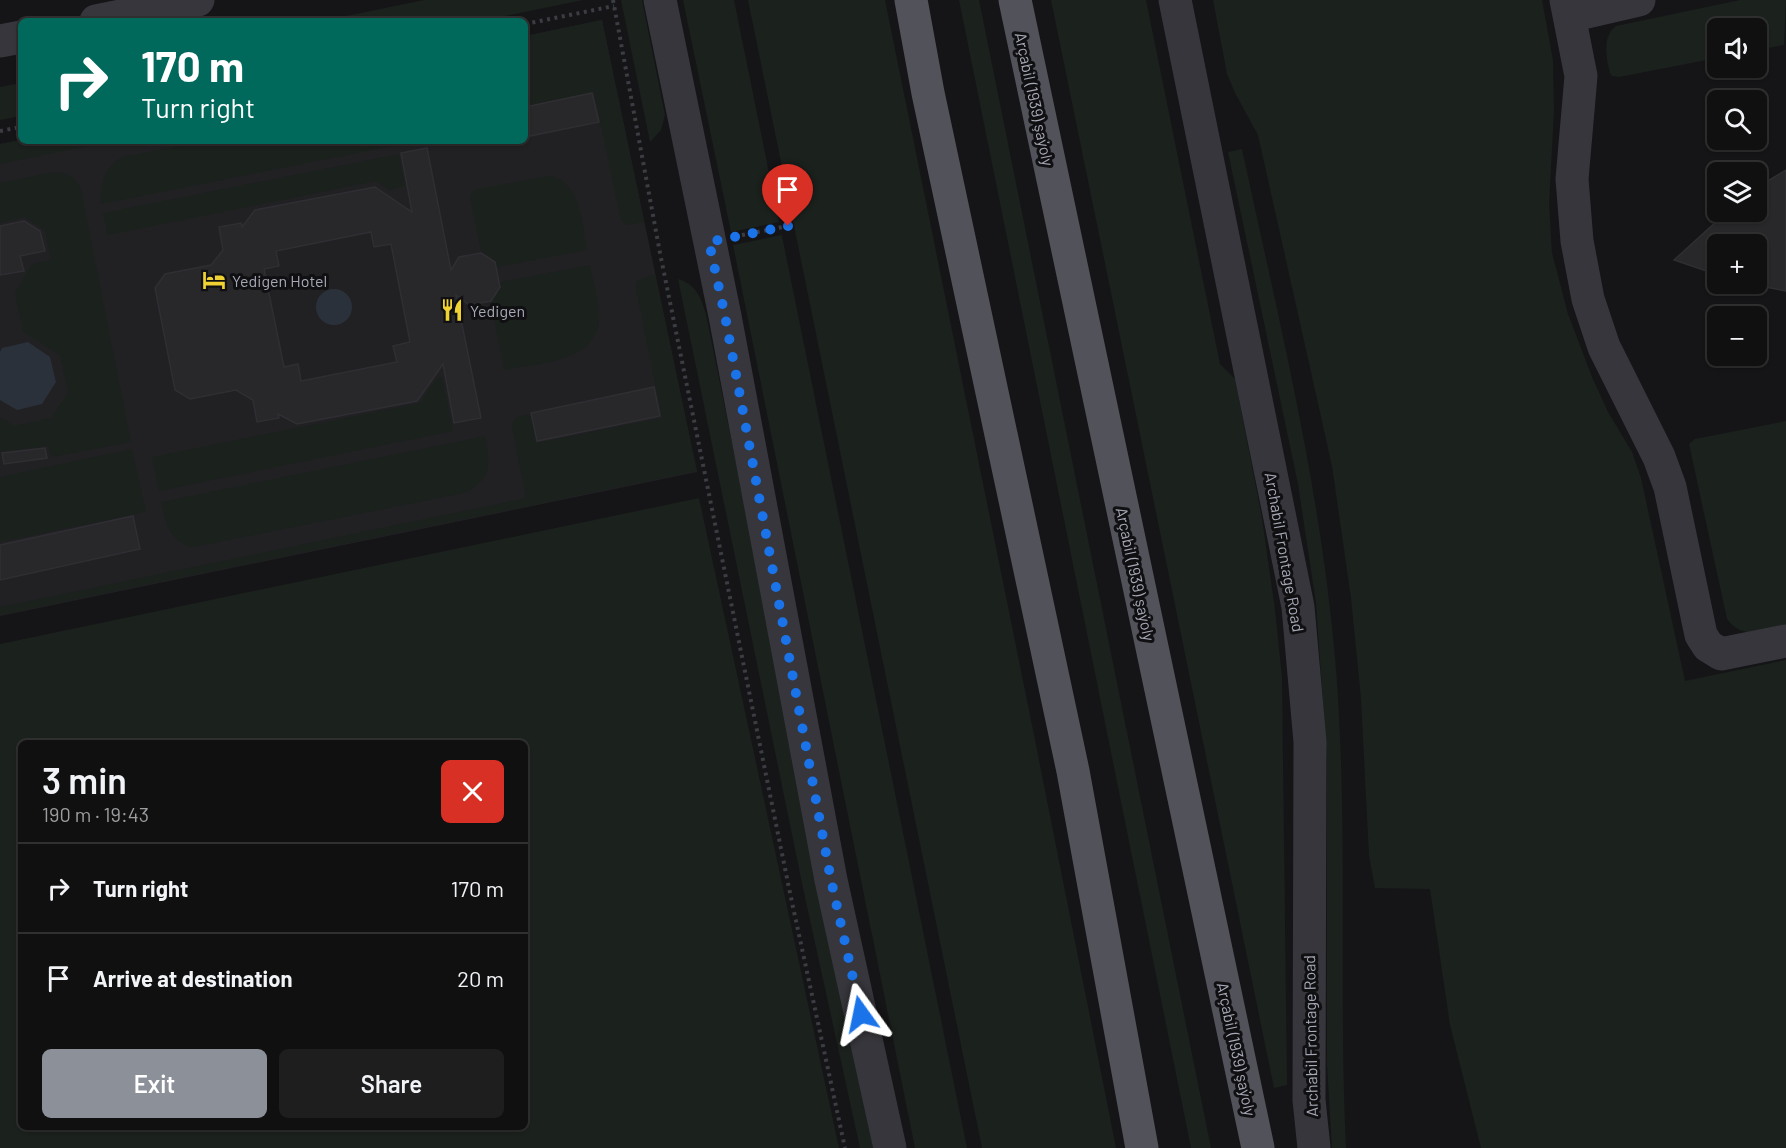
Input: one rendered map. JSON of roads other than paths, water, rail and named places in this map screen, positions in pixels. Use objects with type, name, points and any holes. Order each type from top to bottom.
[{"type":"main road","points":[[910,0],[1073,771],[1142,1148]]},
{"type":"main road","name":"Arçabil (1939) şaýoly","points":[[1014,0],[1258,1148]]},
{"type":"street","points":[[111,18],[198,0]]},
{"type":"street","points":[[660,0],[728,327],[831,880],[890,1148]]},
{"type":"street","name":"Archabil Frontage Road","points":[[1175,0],[1298,607],[1310,742],[1309,1088],[1314,1148]]},
{"type":"street","points":[[1639,0],[1568,8],[1581,76],[1572,179],[1577,241],[1588,299],[1604,347],[1659,457],[1670,487],[1701,635],[1708,646],[1721,654],[1786,641]]},
{"type":"street","points":[[0,41],[18,37]]},
{"type":"place","name":"Yedigen Hotel","points":[[214,280]]},
{"type":"place","name":"Yedigen","points":[[452,310]]}]
